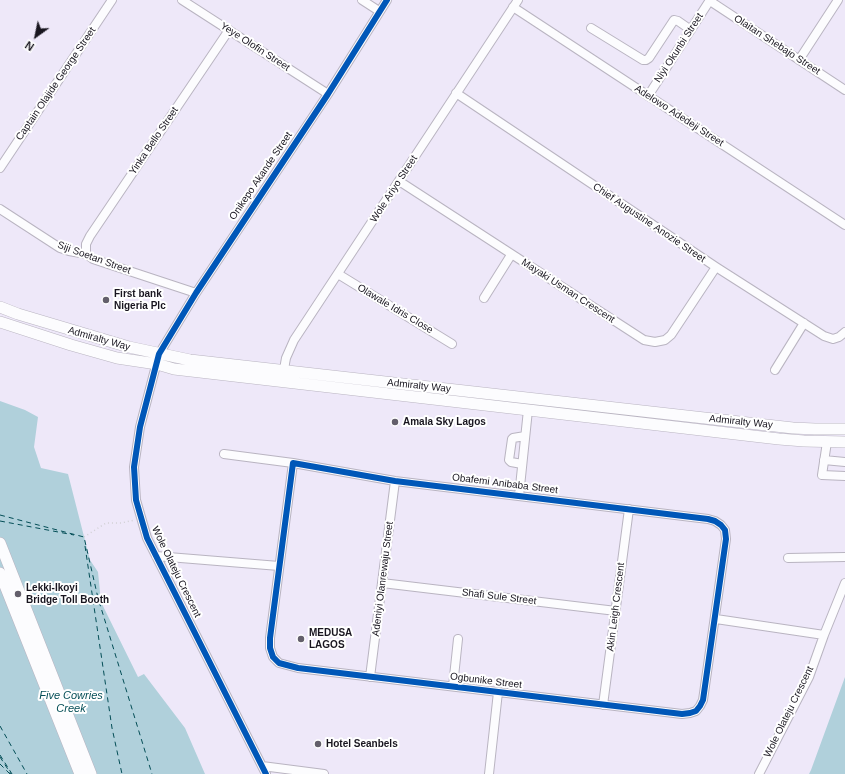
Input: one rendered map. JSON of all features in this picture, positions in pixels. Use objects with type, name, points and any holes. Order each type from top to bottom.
[{"type":"main road","name":"Admiralty Way","points":[[0,307],[76,332],[129,347],[158,359],[174,369],[779,439],[845,442]]},
{"type":"main road","name":"Admiralty Way","points":[[0,322],[70,345],[117,358],[190,360],[793,428],[845,429]]},
{"type":"main road","points":[[0,543],[91,774]]},
{"type":"main road","points":[[0,573],[80,774]]},
{"type":"street","name":"Captain Olajide George Street","points":[[0,168],[112,0]]},
{"type":"street","name":"Yeye Olofin Street","points":[[182,0],[328,94]]},
{"type":"street","points":[[362,0],[379,11]]},
{"type":"street","name":"Onikepo Akande Street","points":[[158,359],[196,293],[328,94],[387,0]]},
{"type":"street","points":[[799,60],[838,0]]},
{"type":"street","name":"Olaitan Shebajo Street","points":[[710,1],[845,90]]},
{"type":"street","name":"Niyi Okunbi Street","points":[[648,96],[710,1]]},
{"type":"street","name":"Wole Ariyo Street","points":[[283,382],[283,370],[286,358],[294,340],[515,4]]},
{"type":"street","name":"Adelowo Adedeji Street","points":[[515,4],[648,96],[845,225]]},
{"type":"street","points":[[591,28],[643,60],[649,58],[674,20],[691,30]]},
{"type":"street","name":"Yinka Bello Street","points":[[86,254],[86,244],[90,236],[229,30]]},
{"type":"street","name":"Chief Augustine Anozie Street","points":[[456,94],[804,324],[824,336],[833,339],[845,332]]},
{"type":"street","name":"Mayaki Usman Crescent","points":[[398,181],[644,340],[655,342],[665,340],[671,335],[716,267]]},
{"type":"street","name":"Siji Soetan Street","points":[[0,209],[60,248],[86,254],[93,259],[196,293]]},
{"type":"street","points":[[484,298],[511,255]]},
{"type":"street","name":"Olawale Idris Close","points":[[338,274],[452,344]]},
{"type":"street","points":[[775,370],[804,324]]},
{"type":"street","name":"Wole Olateju Crescent","points":[[158,359],[140,427],[134,467],[136,500],[147,538],[266,774]]},
{"type":"street","points":[[519,496],[528,410]]},
{"type":"street","points":[[522,464],[511,462],[510,460],[512,439],[525,436]]},
{"type":"street","points":[[827,442],[822,475],[845,476]]},
{"type":"street","name":"Obafemi Anibaba Street","points":[[224,454],[293,463],[395,481],[629,509],[715,521],[722,525],[725,530],[726,539],[716,619]]},
{"type":"street","points":[[824,460],[845,462]]},
{"type":"street","points":[[156,556],[279,566],[293,463]]},
{"type":"street","name":"Adeniyi Olanrewaju Street","points":[[370,677],[395,481]]},
{"type":"street","name":"Akin Leigh Crescent","points":[[603,705],[629,509]]},
{"type":"street","points":[[788,558],[845,557]]},
{"type":"street","name":"Ogbunike Street","points":[[279,566],[270,638],[270,648],[273,657],[279,663],[298,668],[370,677],[682,714],[690,713],[696,710],[703,700],[716,619]]},
{"type":"street","name":"Shafi Sule Street","points":[[382,583],[616,611]]},
{"type":"street","name":"Wole Olateju Crescent","points":[[759,774],[809,677],[845,583]]},
{"type":"street","points":[[716,619],[824,635]]},
{"type":"street","points":[[453,686],[458,639]]},
{"type":"street","points":[[489,774],[498,692]]},
{"type":"street","points":[[262,766],[324,774]]},
{"type":"path","points":[[84,537],[106,522],[121,523],[141,519]]},
{"type":"water","name":"Five Cowries Creek","points":[[0,401],[25,410],[38,417],[34,447],[41,468],[68,474],[90,560],[98,572],[101,602],[138,677],[144,674],[185,728],[205,774],[0,774]]},
{"type":"water","points":[[845,677],[845,774],[809,774],[811,770]]},
{"type":"ferry route","points":[[0,515],[84,537],[98,598],[152,774]]},
{"type":"ferry route","points":[[0,521],[74,535]]},
{"type":"ferry route","points":[[85,546],[112,728],[122,774]]},
{"type":"ferry route","points":[[0,726],[27,774]]},
{"type":"ferry route","points":[[0,755],[12,774]]},
{"type":"ferry route","points":[[0,757],[11,774]]},
{"type":"ferry route","points":[[0,764],[10,774]]},
{"type":"cycle path","points":[[266,774],[147,538],[136,500],[134,467],[140,427],[159,354],[196,293],[328,94],[387,0]]},
{"type":"cycle path","points":[[293,463],[395,481],[715,521],[725,530],[726,539],[703,700],[700,706],[696,711],[682,714],[298,668],[279,663],[273,657],[270,648],[270,638],[293,463]]},
{"type":"place","name":"First bank Nigeria Plc","points":[[106,300]]},
{"type":"place","name":"Amala Sky Lagos","points":[[395,422]]},
{"type":"place","name":"Lekki-Ikoyi Bridge Toll Booth","points":[[18,594]]},
{"type":"place","name":"MEDUSA LAGOS","points":[[301,639]]},
{"type":"place","name":"Hotel Seanbels","points":[[318,744]]}]
